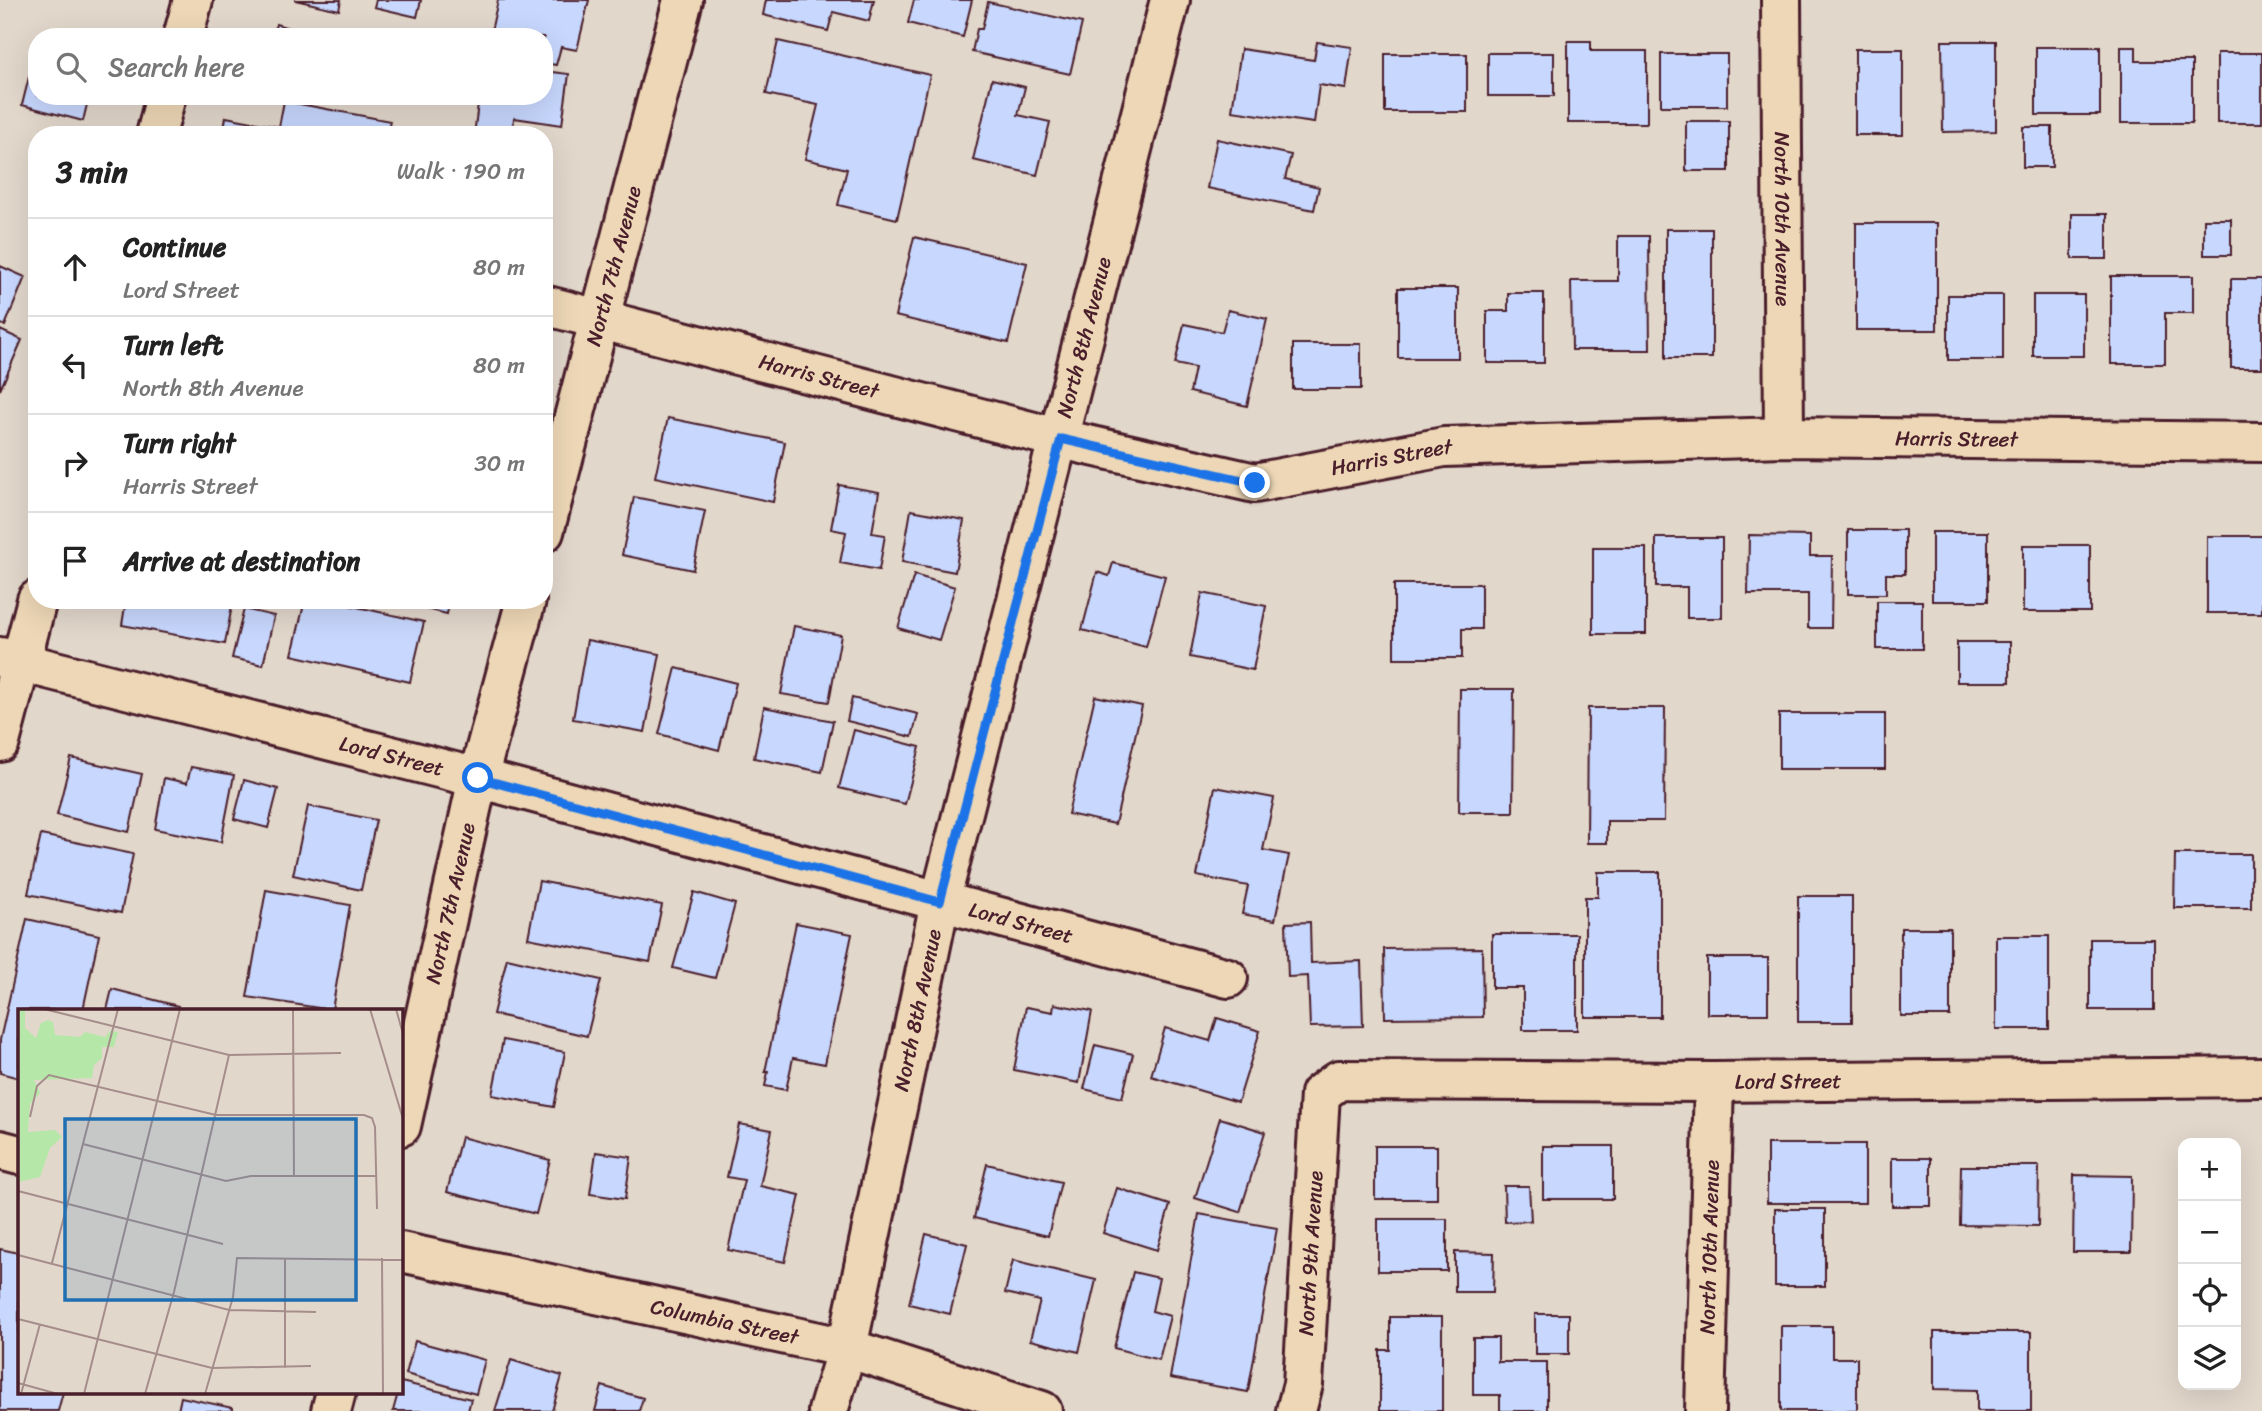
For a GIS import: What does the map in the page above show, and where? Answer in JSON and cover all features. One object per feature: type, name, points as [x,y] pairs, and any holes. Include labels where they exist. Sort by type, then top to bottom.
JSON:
[{"type":"street","points":[[185,28],[193,0]]},
{"type":"street","name":"North 7th Avenue","points":[[553,498],[682,0]]},
{"type":"street","name":"North 8th Avenue","points":[[828,1411],[846,1348],[940,902],[1061,439],[1170,0]]},
{"type":"street","name":"North 10th Avenue","points":[[1781,0],[1784,437]]},
{"type":"street","points":[[158,126],[164,105]]},
{"type":"street","name":"Harris Street","points":[[553,307],[1061,439],[1255,483],[1444,447],[1784,437],[2262,442]]},
{"type":"street","points":[[0,742],[10,660],[33,609]]},
{"type":"street","name":"North 7th Avenue","points":[[402,1121],[478,778],[524,609]]},
{"type":"street","name":"Lord Street","points":[[10,660],[478,778],[1228,978]]},
{"type":"street","name":"Lord Street","points":[[1320,1094],[1339,1080],[1714,1082],[2262,1077]]},
{"type":"street","name":"North 10th Avenue","points":[[1705,1411],[1714,1082]]},
{"type":"street","name":"North 9th Avenue","points":[[1296,1411],[1303,1384],[1320,1094]]},
{"type":"street","points":[[0,1150],[18,1155]]},
{"type":"street","name":"Columbia Street","points":[[402,1252],[846,1348],[1042,1411]]},
{"type":"street","points":[[331,1411],[336,1394]]},
{"type":"building","points":[[295,0],[341,0],[339,10]]},
{"type":"building","points":[[376,0],[421,0],[417,17],[374,7]]},
{"type":"building","points":[[498,0],[589,0],[577,50],[561,47],[556,65],[553,64],[553,28],[492,28]]},
{"type":"building","points":[[766,0],[874,0],[869,21],[833,12],[828,31],[763,15]]},
{"type":"building","points":[[914,0],[972,0],[963,37],[908,23]]},
{"type":"building","points":[[988,2],[1082,23],[1070,74],[972,52],[977,29],[982,29]]},
{"type":"building","points":[[778,41],[930,75],[897,219],[838,205],[847,169],[805,159],[818,105],[766,94]]},
{"type":"building","points":[[1568,41],[1591,41],[1591,51],[1647,51],[1647,123],[1568,123]]},
{"type":"building","points":[[1942,41],[1996,41],[1996,131],[1943,132]]},
{"type":"building","points":[[1317,42],[1352,47],[1346,89],[1319,85],[1314,123],[1232,111],[1241,49],[1314,60]]},
{"type":"building","points":[[2036,47],[2100,47],[2100,115],[2036,115]]},
{"type":"building","points":[[2121,47],[2136,47],[2136,61],[2192,61],[2192,123],[2121,123]]},
{"type":"building","points":[[1855,49],[1903,49],[1903,135],[1855,135]]},
{"type":"building","points":[[1488,53],[1554,53],[1554,96],[1488,96]]},
{"type":"building","points":[[2217,53],[2262,53],[2262,123],[2217,123]]},
{"type":"building","points":[[1385,54],[1467,54],[1467,112],[1385,112]]},
{"type":"building","points":[[1661,54],[1727,54],[1727,106],[1661,106]]},
{"type":"building","points":[[553,72],[569,74],[562,125],[514,118],[513,126],[475,126],[478,105],[553,105]]},
{"type":"building","points":[[992,79],[1025,87],[1018,115],[1050,122],[1037,175],[973,160]]},
{"type":"building","points":[[28,81],[28,105],[87,105],[83,121],[22,105]]},
{"type":"building","points":[[283,105],[305,105],[390,121],[389,126],[279,126]]},
{"type":"building","points":[[226,117],[274,126],[224,126]]},
{"type":"building","points":[[1686,121],[1729,121],[1729,171],[1686,171]]},
{"type":"building","points":[[2023,127],[2052,127],[2052,167],[2023,167]]},
{"type":"building","points":[[1217,139],[1291,155],[1285,179],[1319,187],[1314,210],[1207,188]]},
{"type":"building","points":[[2072,214],[2107,214],[2107,259],[2072,259]]},
{"type":"building","points":[[2204,219],[2231,219],[2231,255],[2204,255]]},
{"type":"building","points":[[1856,223],[1937,223],[1937,330],[1856,330]]},
{"type":"building","points":[[1666,229],[1712,229],[1712,358],[1666,358]]},
{"type":"building","points":[[1618,236],[1649,236],[1650,350],[1572,350],[1571,281],[1618,281]]},
{"type":"building","points":[[914,237],[1027,263],[1008,343],[895,316]]},
{"type":"building","points":[[0,266],[25,277],[5,326],[0,323]]},
{"type":"building","points":[[2111,276],[2193,276],[2193,313],[2165,313],[2165,364],[2111,364]]},
{"type":"building","points":[[2231,279],[2262,279],[2262,368],[2231,368]]},
{"type":"building","points":[[1398,288],[1458,288],[1458,358],[1398,358]]},
{"type":"building","points":[[1508,293],[1544,293],[1544,363],[1487,363],[1487,311],[1508,311]]},
{"type":"building","points":[[1948,295],[2003,295],[2003,360],[1948,360]]},
{"type":"building","points":[[2033,295],[2084,295],[2084,356],[2033,356]]},
{"type":"building","points":[[1228,310],[1267,319],[1247,406],[1190,392],[1195,368],[1175,364],[1184,324],[1222,332]]},
{"type":"building","points":[[0,330],[22,340],[0,390]]},
{"type":"building","points":[[1293,344],[1361,344],[1361,389],[1293,389]]},
{"type":"building","points":[[668,418],[785,442],[773,502],[655,477]]},
{"type":"building","points":[[839,485],[879,492],[872,533],[885,535],[879,570],[840,563],[846,532],[831,529]]},
{"type":"building","points":[[634,497],[705,511],[693,570],[622,555]]},
{"type":"building","points":[[911,510],[964,520],[955,572],[902,562]]},
{"type":"building","points":[[1848,530],[1905,530],[1905,574],[1886,574],[1886,594],[1848,594]]},
{"type":"building","points":[[1932,532],[1988,532],[1988,601],[1932,601]]},
{"type":"building","points":[[1749,535],[1810,536],[1810,556],[1832,556],[1831,628],[1808,628],[1808,594],[1748,594]]},
{"type":"building","points":[[2207,536],[2262,536],[2262,613],[2207,613]]},
{"type":"building","points":[[1656,538],[1722,538],[1722,618],[1687,618],[1687,587],[1656,587]]},
{"type":"building","points":[[2023,545],[2090,545],[2090,612],[2023,612]]},
{"type":"building","points":[[1593,548],[1646,548],[1646,634],[1593,634]]},
{"type":"building","points":[[1113,563],[1165,576],[1146,647],[1082,630],[1097,572],[1109,576]]},
{"type":"building","points":[[914,575],[955,587],[939,640],[898,628]]},
{"type":"building","points":[[1394,584],[1481,584],[1481,629],[1462,629],[1462,658],[1394,658]]},
{"type":"building","points":[[1202,593],[1266,606],[1253,670],[1190,657]]},
{"type":"building","points":[[1877,601],[1922,601],[1922,649],[1877,649]]},
{"type":"building","points":[[125,609],[231,609],[225,644],[122,625]]},
{"type":"building","points":[[244,609],[274,616],[263,665],[232,658]]},
{"type":"building","points":[[303,609],[366,609],[424,622],[410,682],[292,655]]},
{"type":"building","points":[[426,609],[448,609],[447,614]]},
{"type":"building","points":[[794,626],[841,635],[829,702],[781,694]]},
{"type":"building","points":[[587,640],[660,654],[645,732],[573,719]]},
{"type":"building","points":[[1957,642],[2010,642],[2010,682],[1957,682]]},
{"type":"building","points":[[676,668],[736,683],[719,750],[659,734]]},
{"type":"building","points":[[1460,689],[1514,689],[1513,812],[1459,812]]},
{"type":"building","points":[[1095,696],[1142,706],[1115,824],[1068,814]]},
{"type":"building","points":[[852,698],[918,714],[912,737],[847,721]]},
{"type":"building","points":[[764,707],[833,721],[822,772],[754,758]]},
{"type":"building","points":[[1588,708],[1665,708],[1664,821],[1607,821],[1607,843],[1587,843]]},
{"type":"building","points":[[1779,714],[1885,714],[1885,769],[1779,769]]},
{"type":"building","points":[[854,730],[920,747],[905,804],[839,788]]},
{"type":"building","points":[[71,758],[142,774],[129,832],[57,815]]},
{"type":"building","points":[[191,767],[234,775],[221,842],[155,829],[164,778],[187,783]]},
{"type":"building","points":[[244,780],[278,789],[268,828],[234,819]]},
{"type":"building","points":[[1215,787],[1274,798],[1263,850],[1289,855],[1275,920],[1242,914],[1248,886],[1197,876]]},
{"type":"building","points":[[308,806],[376,820],[361,890],[293,875]]},
{"type":"building","points":[[41,835],[133,854],[121,913],[28,894]]},
{"type":"building","points":[[2175,854],[2251,854],[2251,908],[2174,908]]},
{"type":"building","points":[[1598,872],[1660,872],[1660,1017],[1585,1017],[1585,897],[1598,897]]},
{"type":"building","points":[[539,881],[662,905],[650,962],[528,938]]},
{"type":"building","points":[[266,890],[350,905],[332,1009],[247,997]]},
{"type":"building","points":[[694,892],[735,904],[715,978],[673,968]]},
{"type":"building","points":[[1798,896],[1852,896],[1852,1022],[1798,1022]]},
{"type":"building","points":[[27,919],[99,935],[83,1009],[18,1009],[18,1078],[0,1073],[0,1040]]},
{"type":"building","points":[[1310,922],[1311,963],[1361,961],[1363,1026],[1310,1027],[1308,976],[1288,977],[1286,923]]},
{"type":"building","points":[[796,923],[852,934],[825,1064],[793,1058],[786,1090],[765,1086],[768,1072],[765,1072]]},
{"type":"building","points":[[1901,928],[1950,928],[1950,1016],[1901,1016]]},
{"type":"building","points":[[1492,934],[1577,934],[1577,1030],[1523,1030],[1523,988],[1492,988]]},
{"type":"building","points":[[1996,936],[2049,936],[2049,1029],[1996,1029]]},
{"type":"building","points":[[2090,939],[2154,939],[2154,1010],[2090,1010]]},
{"type":"building","points":[[1482,948],[1483,1017],[1385,1018],[1384,949]]},
{"type":"building","points":[[507,958],[601,980],[587,1036],[493,1014]]},
{"type":"building","points":[[1707,958],[1768,958],[1768,1014],[1707,1014]]},
{"type":"building","points":[[112,989],[178,1006],[177,1009],[107,1009]]},
{"type":"building","points":[[1054,1004],[1092,1011],[1079,1083],[1014,1070],[1026,1007],[1053,1012]]},
{"type":"building","points":[[1217,1018],[1260,1031],[1238,1102],[1151,1076],[1165,1028],[1210,1041]]},
{"type":"building","points":[[503,1040],[565,1052],[554,1107],[492,1095]]},
{"type":"building","points":[[1095,1045],[1133,1054],[1122,1098],[1084,1089]]},
{"type":"building","points":[[1220,1118],[1265,1132],[1240,1212],[1195,1198]]},
{"type":"building","points":[[739,1124],[772,1130],[760,1186],[800,1195],[785,1262],[728,1250],[744,1180],[727,1177]]},
{"type":"building","points":[[461,1137],[550,1160],[536,1214],[447,1192]]},
{"type":"building","points":[[1767,1144],[1865,1144],[1865,1203],[1767,1203]]},
{"type":"building","points":[[1375,1146],[1437,1146],[1437,1199],[1375,1199]]},
{"type":"building","points":[[1543,1146],[1613,1146],[1613,1199],[1543,1199]]},
{"type":"building","points":[[596,1152],[631,1157],[625,1199],[590,1194]]},
{"type":"building","points":[[1892,1158],[1931,1158],[1931,1206],[1892,1206]]},
{"type":"building","points":[[987,1164],[1061,1182],[1048,1236],[974,1218]]},
{"type":"building","points":[[1961,1166],[2039,1166],[2038,1226],[1960,1225]]},
{"type":"building","points":[[2074,1175],[2132,1176],[2131,1252],[2073,1252]]},
{"type":"building","points":[[1504,1186],[1529,1186],[1531,1221],[1505,1222]]},
{"type":"building","points":[[1117,1188],[1170,1205],[1157,1250],[1103,1233]]},
{"type":"building","points":[[1775,1209],[1825,1209],[1825,1286],[1775,1286]]},
{"type":"building","points":[[1199,1214],[1277,1228],[1248,1392],[1170,1378]]},
{"type":"building","points":[[1378,1219],[1447,1219],[1447,1271],[1378,1271]]},
{"type":"building","points":[[926,1234],[967,1244],[950,1314],[909,1304]]},
{"type":"building","points":[[0,1249],[18,1253],[18,1394],[62,1394],[58,1411],[0,1411]]},
{"type":"building","points":[[1455,1252],[1494,1253],[1493,1292],[1455,1292]]},
{"type":"building","points":[[1013,1260],[1096,1280],[1079,1352],[1030,1340],[1040,1301],[1005,1293]]},
{"type":"building","points":[[1133,1272],[1159,1278],[1152,1311],[1170,1316],[1159,1360],[1114,1348]]},
{"type":"building","points":[[1535,1314],[1569,1314],[1569,1354],[1535,1354]]},
{"type":"building","points":[[1390,1317],[1442,1317],[1442,1411],[1380,1411],[1380,1350],[1390,1350]]},
{"type":"building","points":[[1781,1326],[1832,1326],[1832,1358],[1857,1358],[1857,1411],[1781,1411]]},
{"type":"building","points":[[1934,1332],[2031,1332],[2031,1411],[1977,1411],[1977,1390],[1934,1389]]},
{"type":"building","points":[[1473,1338],[1498,1338],[1498,1362],[1547,1362],[1547,1411],[1500,1411],[1500,1395],[1473,1395]]},
{"type":"building","points":[[415,1341],[485,1360],[476,1394],[406,1374]]},
{"type":"building","points":[[511,1360],[562,1376],[552,1411],[495,1411]]},
{"type":"building","points":[[402,1382],[471,1399],[468,1411],[393,1411],[398,1394],[402,1394]]},
{"type":"building","points":[[602,1386],[643,1398],[639,1411],[595,1411]]},
{"type":"building","points":[[181,1397],[233,1408],[233,1411],[178,1411]]},
{"type":"route","points":[[478,778],[940,902],[1061,439],[1255,483]]}]
